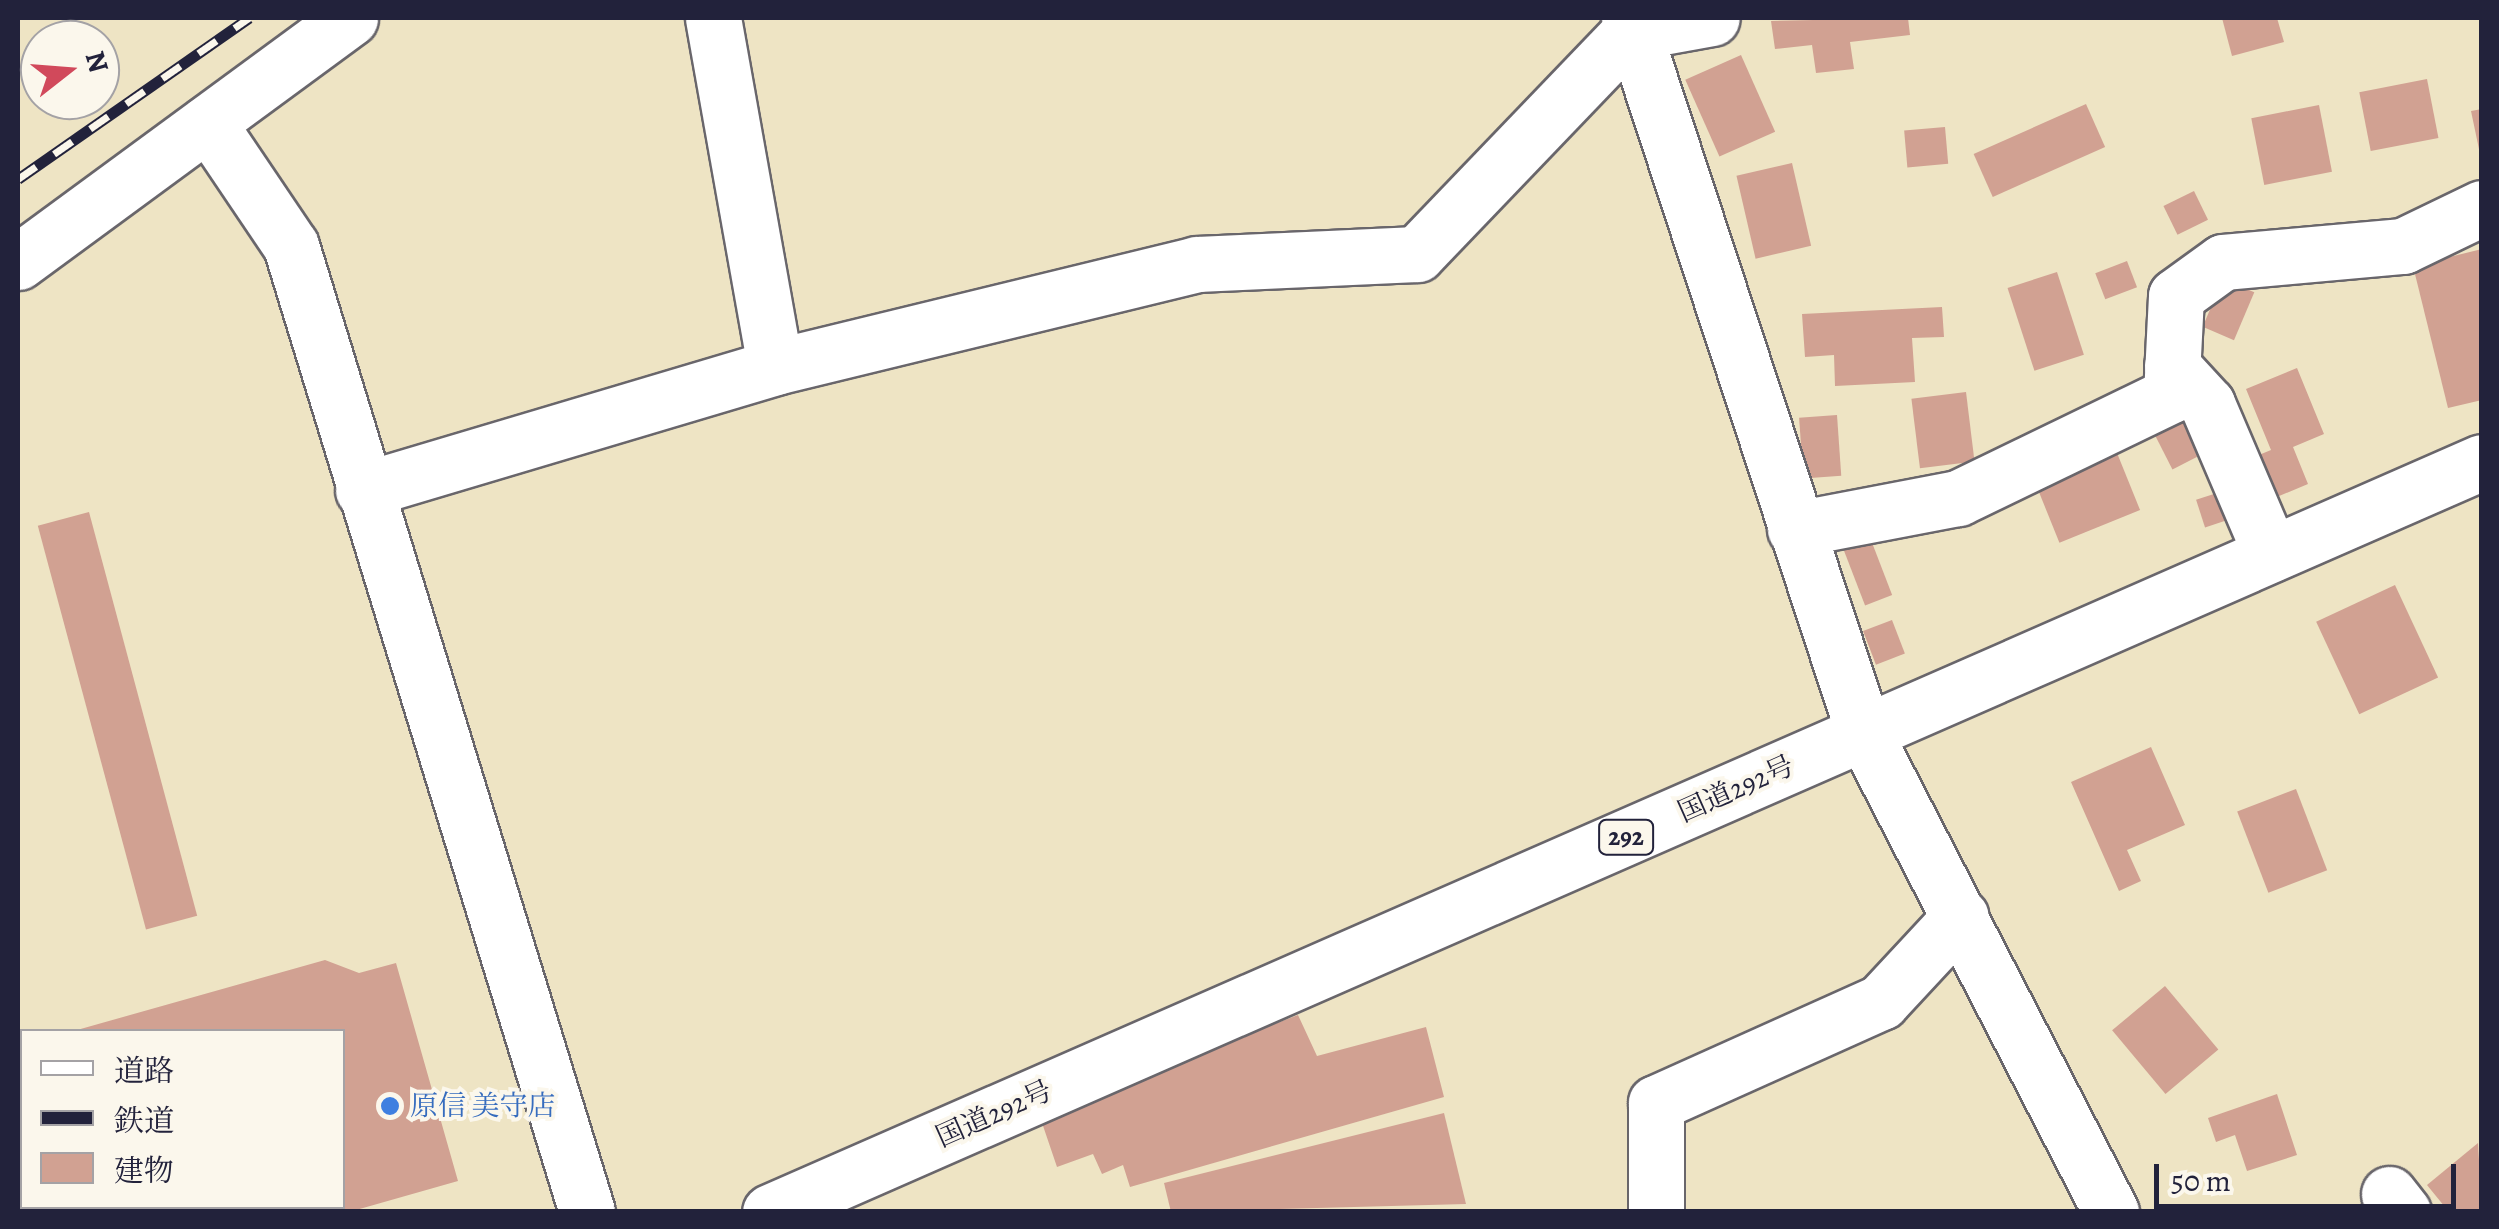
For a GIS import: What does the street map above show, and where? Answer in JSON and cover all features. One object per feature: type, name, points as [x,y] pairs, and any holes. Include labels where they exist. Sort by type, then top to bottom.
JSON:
[{"type":"main road","points":[[18,262],[350,18]]},
{"type":"main road","points":[[713,18],[775,368]]},
{"type":"main road","points":[[363,490],[775,368],[1197,264],[1417,254],[1629,25],[1712,18]]},
{"type":"main road","points":[[1629,25],[1864,733],[2111,1212]]},
{"type":"main road","points":[[208,123],[291,246],[587,1212]]},
{"type":"main road","points":[[1795,529],[1958,498],[2170,396],[2176,296],[2223,262],[2403,246],[2482,208]]},
{"type":"main road","points":[[2172,366],[2207,404],[2271,554]]},
{"type":"main road","name":"国道292号","points":[[770,1212],[2482,462]]},
{"type":"main road","points":[[1656,1212],[1656,1103],[1881,1002],[1961,916]]},
{"type":"building","points":[[1908,18],[1910,35],[1850,42],[1854,69],[1816,73],[1812,45],[1775,49],[1771,21]]},
{"type":"building","points":[[2222,18],[2277,18],[2284,42],[2232,56]]},
{"type":"building","points":[[1741,55],[1775,132],[1719,157],[1685,80]]},
{"type":"building","points":[[2427,79],[2438,138],[2371,151],[2359,92]]},
{"type":"building","points":[[2086,104],[2105,147],[1993,197],[1974,154]]},
{"type":"building","points":[[2319,105],[2332,172],[2264,185],[2251,118]]},
{"type":"building","points":[[2482,109],[2482,154],[2480,154],[2471,111]]},
{"type":"building","points":[[1945,127],[1948,164],[1907,167],[1904,131]]},
{"type":"building","points":[[1792,163],[1811,246],[1756,259],[1736,176]]},
{"type":"building","points":[[2194,191],[2208,220],[2177,235],[2163,206]]},
{"type":"building","points":[[2482,249],[2482,400],[2448,408],[2413,266]]},
{"type":"building","points":[[2127,261],[2137,287],[2105,299],[2095,273]]},
{"type":"building","points":[[2057,272],[2084,355],[2034,371],[2008,288]]},
{"type":"building","points":[[2223,279],[2254,292],[2234,340],[2203,327]]},
{"type":"building","points":[[1942,307],[1944,337],[1912,338],[1915,382],[1835,386],[1834,355],[1805,357],[1802,314]]},
{"type":"building","points":[[2297,368],[2324,434],[2293,447],[2308,484],[2272,499],[2254,457],[2271,450],[2246,389]]},
{"type":"building","points":[[1966,392],[1975,461],[1920,468],[1911,399]]},
{"type":"building","points":[[2180,405],[2205,453],[2172,469],[2148,421]]},
{"type":"building","points":[[1837,415],[1841,476],[1803,479],[1799,418]]},
{"type":"building","points":[[2115,448],[2140,510],[2059,543],[2034,481]]},
{"type":"building","points":[[2217,493],[2226,521],[2205,527],[2196,500]]},
{"type":"building","points":[[89,512],[197,916],[146,929],[38,526]]},
{"type":"building","points":[[1871,540],[1892,595],[1865,605],[1844,550]]},
{"type":"building","points":[[2395,585],[2438,677],[2359,714],[2316,622]]},
{"type":"building","points":[[1892,620],[1905,654],[1876,665],[1863,631]]},
{"type":"building","points":[[2151,747],[2185,825],[2127,850],[2141,881],[2119,891],[2071,782]]},
{"type":"building","points":[[2296,789],[2327,870],[2268,893],[2237,812]]},
{"type":"building","name":"原信 美守店","points":[[325,960],[359,973],[396,963],[458,1181],[349,1212],[111,1212],[345,1209],[345,1029],[81,1029]]},
{"type":"building","points":[[2165,986],[2218,1050],[2165,1094],[2112,1030]]},
{"type":"building","points":[[1298,1015],[1317,1056],[1426,1027],[1444,1097],[1130,1187],[1123,1165],[1102,1174],[1093,1154],[1057,1167],[1039,1114]]},
{"type":"building","points":[[2277,1094],[2297,1155],[2247,1171],[2235,1135],[2216,1142],[2208,1118]]},
{"type":"building","points":[[1444,1113],[1466,1204],[1171,1212],[1164,1183]]},
{"type":"building","points":[[2478,1143],[2482,1212],[2449,1212],[2427,1185]]},
{"type":"railway","points":[[18,179],[249,18]]},
{"type":"place","name":"原信 美守店","points":[[390,1106]]}]
